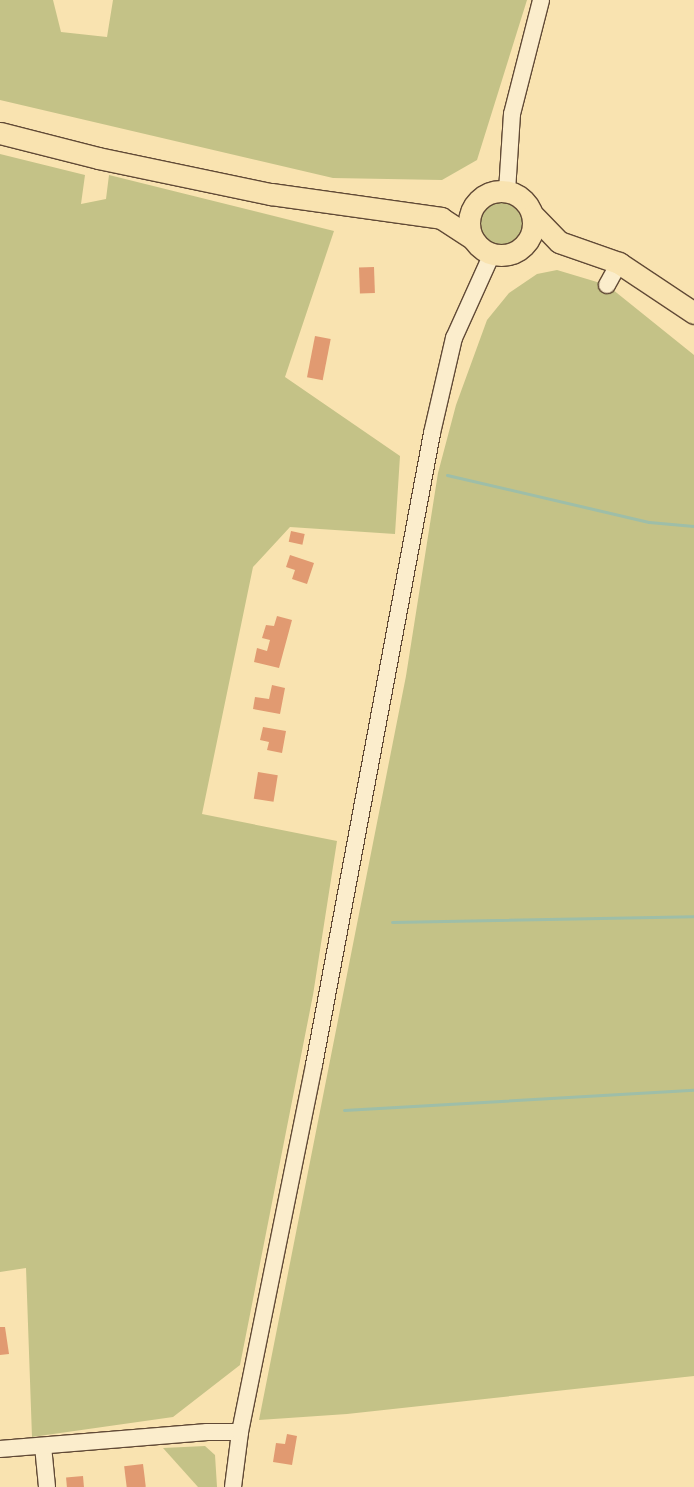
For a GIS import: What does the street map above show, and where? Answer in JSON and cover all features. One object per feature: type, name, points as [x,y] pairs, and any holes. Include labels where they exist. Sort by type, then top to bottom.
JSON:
[{"type":"main road","points":[[0,133],[98,158],[270,194],[441,218],[492,254],[502,255],[520,249],[559,242]]},
{"type":"main road","points":[[441,218],[474,206],[489,194],[507,192],[523,200],[533,215],[559,242],[619,263],[694,313]]},
{"type":"main road","points":[[473,239],[469,223],[474,206]]},
{"type":"main road","points":[[520,249],[532,234],[533,215]]},
{"type":"street","points":[[507,192],[512,114],[542,0]]},
{"type":"street","points":[[233,1487],[240,1432],[314,1065],[445,372],[454,338],[492,254]]},
{"type":"street","points":[[607,286],[619,263]]},
{"type":"street","points":[[0,1449],[206,1432],[240,1432]]},
{"type":"street","points":[[43,1446],[47,1487]]},
{"type":"shaded area","points":[[0,0],[53,0],[61,32],[107,37],[113,0],[527,0],[477,160],[442,180],[333,178],[0,100]]},
{"type":"shaded area","points":[[0,154],[85,175],[81,204],[106,199],[109,175],[334,231],[285,377],[400,456],[395,534],[290,527],[253,567],[202,814],[337,841],[313,995],[240,1365],[173,1417],[32,1437],[26,1268],[0,1272]]},
{"type":"shaded area","points":[[501,198],[511,200],[519,206],[525,214],[527,224],[525,234],[519,242],[511,248],[501,250],[491,248],[483,242],[477,234],[475,224],[477,214],[483,206],[491,200]]},
{"type":"shaded area","points":[[557,270],[607,285],[694,355],[694,1376],[347,1414],[259,1420],[406,676],[438,473],[456,405],[487,320],[509,293],[537,274]]},
{"type":"shaded area","points":[[205,1446],[215,1455],[217,1487],[198,1487],[163,1448]]},
{"type":"building","points":[[374,267],[375,293],[360,294],[359,268]]},
{"type":"building","points":[[315,336],[331,339],[323,380],[307,377]]},
{"type":"building","points":[[291,531],[305,534],[302,545],[289,542]]},
{"type":"building","points":[[290,555],[314,563],[307,584],[292,579],[295,570],[286,567]]},
{"type":"building","points":[[277,616],[292,620],[279,668],[254,662],[257,648],[267,651],[270,640],[262,638],[266,625],[274,626]]},
{"type":"building","points":[[272,685],[285,688],[280,714],[253,709],[255,697],[269,699]]},
{"type":"building","points":[[263,727],[286,731],[282,753],[267,750],[269,742],[260,740]]},
{"type":"building","points":[[258,772],[278,775],[274,802],[254,799]]},
{"type":"building","points":[[0,1327],[5,1327],[9,1354],[0,1355]]},
{"type":"building","points":[[287,1434],[297,1436],[292,1465],[273,1462],[276,1443],[285,1444]]},
{"type":"building","points":[[143,1464],[146,1487],[127,1487],[124,1466]]},
{"type":"building","points":[[83,1476],[84,1487],[67,1487],[66,1477]]},
{"type":"waterway","points":[[447,475],[649,522],[694,526]]},
{"type":"waterway","points":[[392,922],[694,916]]},
{"type":"waterway","points":[[344,1110],[694,1090]]}]
